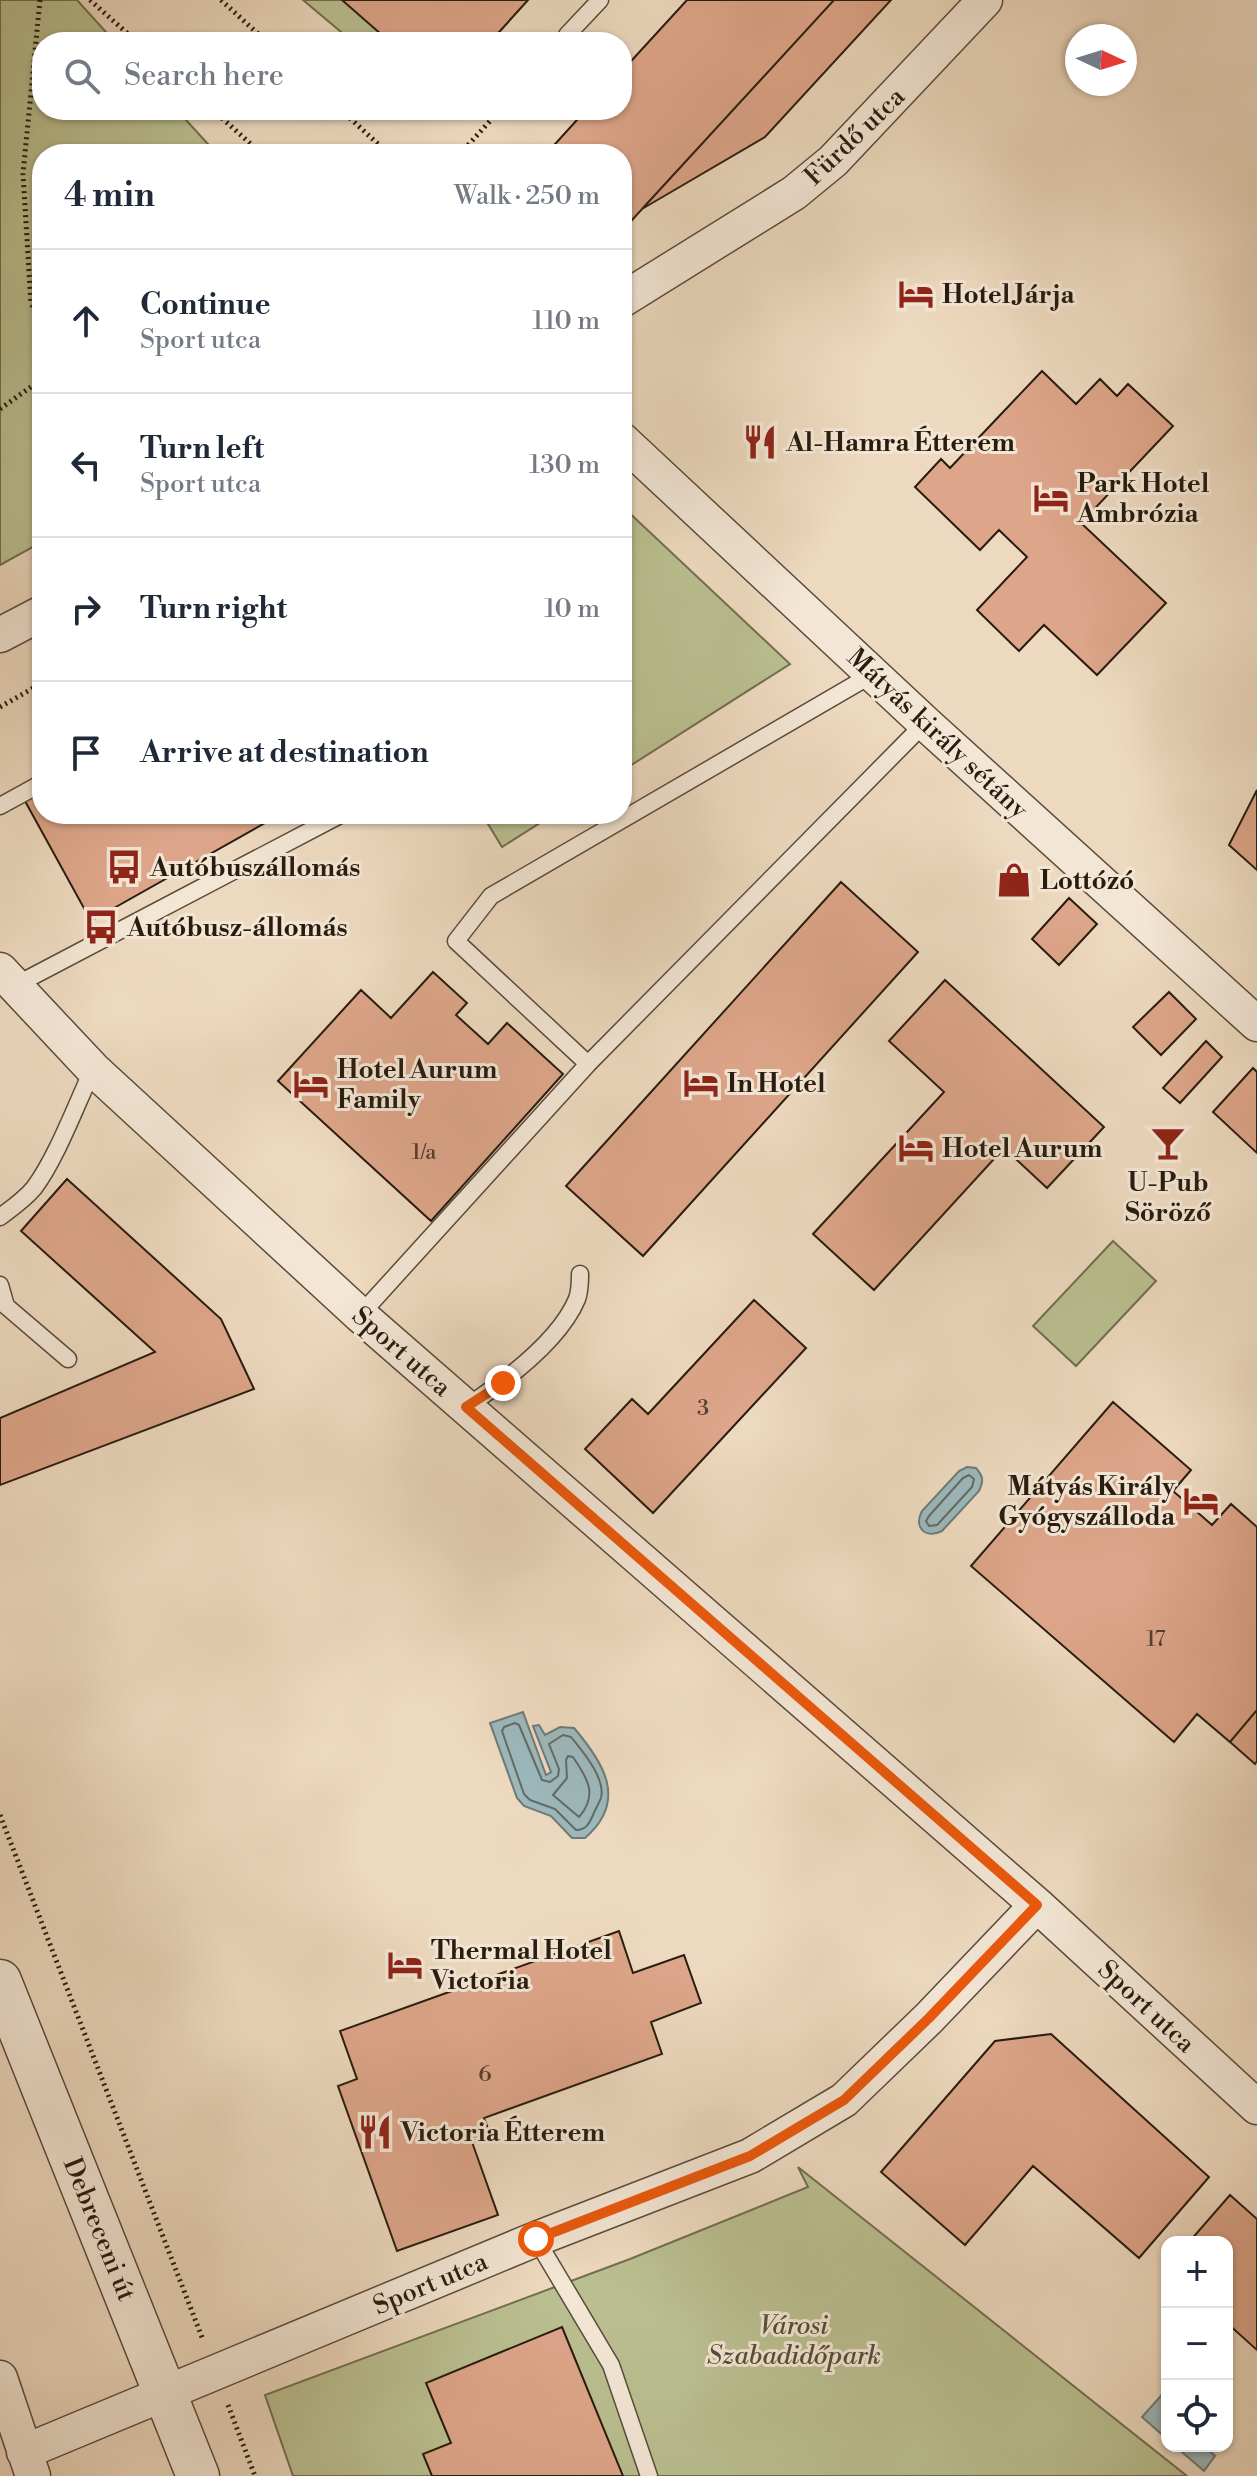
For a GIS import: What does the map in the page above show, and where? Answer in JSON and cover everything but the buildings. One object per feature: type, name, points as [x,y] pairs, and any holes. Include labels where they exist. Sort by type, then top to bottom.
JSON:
[{"type":"street","name":"Fürdő utca","points":[[632,294],[794,193],[833,161],[985,0]]},
{"type":"street","name":"Mátyás király sétány","points":[[632,449],[925,723],[1257,1024]]},
{"type":"street","points":[[0,635],[32,618]]},
{"type":"street","name":"Sport utca","points":[[7,978],[93,1069],[360,1315],[1037,1905],[1257,2107]]},
{"type":"street","name":"Sport utca","points":[[29,2464],[166,2393],[536,2239],[750,2156],[844,2100],[929,2018],[1037,1905]]},
{"type":"street","name":"Debreceni út","points":[[0,1981],[198,2476]]},
{"type":"street","points":[[0,2378],[29,2464]]},
{"type":"lane","points":[[570,32],[600,0]]},
{"type":"lane","points":[[632,814],[874,673]]},
{"type":"lane","points":[[360,1315],[588,1064],[925,723]]},
{"type":"lane","points":[[0,806],[32,788]]},
{"type":"lane","points":[[7,978],[322,824]]},
{"type":"lane","points":[[588,1064],[456,941],[491,896],[615,824]]},
{"type":"lane","points":[[0,1217],[19,1204],[45,1171],[93,1069]]},
{"type":"lane","points":[[466,1407],[503,1383],[567,1319],[578,1296],[580,1274]]},
{"type":"lane","points":[[0,1285],[6,1306],[68,1359]]},
{"type":"lane","points":[[536,2239],[611,2365],[649,2476]]},
{"type":"path","points":[[37,32],[40,0]]},
{"type":"path","points":[[90,0],[126,32]]},
{"type":"path","points":[[221,0],[256,32]]},
{"type":"path","points":[[32,82],[23,174],[32,306]]},
{"type":"path","points":[[224,120],[251,144]]},
{"type":"path","points":[[352,120],[378,144]]},
{"type":"path","points":[[469,144],[491,120]]},
{"type":"path","points":[[0,409],[32,386]]},
{"type":"path","points":[[0,707],[32,689]]},
{"type":"path","points":[[0,1815],[255,2476]]},
{"type":"green space","points":[[0,0],[77,0],[106,32],[32,32],[32,120],[186,120],[208,144],[32,144],[32,547],[0,565]]},
{"type":"green space","points":[[303,0],[528,0],[499,32],[341,32]]},
{"type":"green space","points":[[632,515],[790,664],[632,765]]},
{"type":"green space","points":[[488,824],[538,824],[502,847]]},
{"type":"green space","points":[[1113,1241],[1156,1281],[1076,1366],[1033,1326]]},
{"type":"green space","name":"Városi Szabadidőpark","points":[[798,2167],[1187,2476],[293,2476],[265,2395],[630,2259],[808,2187]]},
{"type":"water","points":[[967,1467],[976,1468],[980,1474],[982,1481],[979,1491],[942,1531],[926,1533],[919,1522],[922,1511],[959,1471]]},
{"type":"water","points":[[523,1712],[546,1775],[551,1772],[533,1726],[539,1725],[545,1735],[560,1727],[574,1728],[602,1768],[607,1782],[606,1810],[585,1838],[572,1838],[551,1816],[524,1806],[517,1798],[490,1723]]},
{"type":"water","points":[[1161,2396],[1161,2434],[1142,2417]]},
{"type":"water","points":[[1182,2452],[1211,2452],[1215,2456],[1204,2471]]},
{"type":"place","name":"Hotel Járja","points":[[916,294]]},
{"type":"place","name":"Al-Hamra Étterem","points":[[760,442]]},
{"type":"place","name":"Park Hotel Ambrózia","points":[[1051,498]]},
{"type":"place","name":"Autóbuszállomás","points":[[124,867]]},
{"type":"place","name":"Lottózó","points":[[1014,880]]},
{"type":"place","name":"Autóbusz-állomás","points":[[101,927]]},
{"type":"place","name":"In Hotel","points":[[701,1083]]},
{"type":"place","name":"Hotel Aurum Family","points":[[311,1084]]},
{"type":"place","name":"U-Pub Söröző","points":[[1168,1143]]},
{"type":"place","name":"Hotel Aurum","points":[[916,1148]]},
{"type":"place","name":"Mátyás Király Gyógyszálloda","points":[[1201,1501]]},
{"type":"place","name":"Thermal Hotel Victoria","points":[[405,1965]]},
{"type":"place","name":"Victoria Étterem","points":[[375,2132]]},
{"type":"route","points":[[503,1383],[466,1407],[1037,1905],[929,2018],[844,2100],[750,2156],[536,2239]]}]
